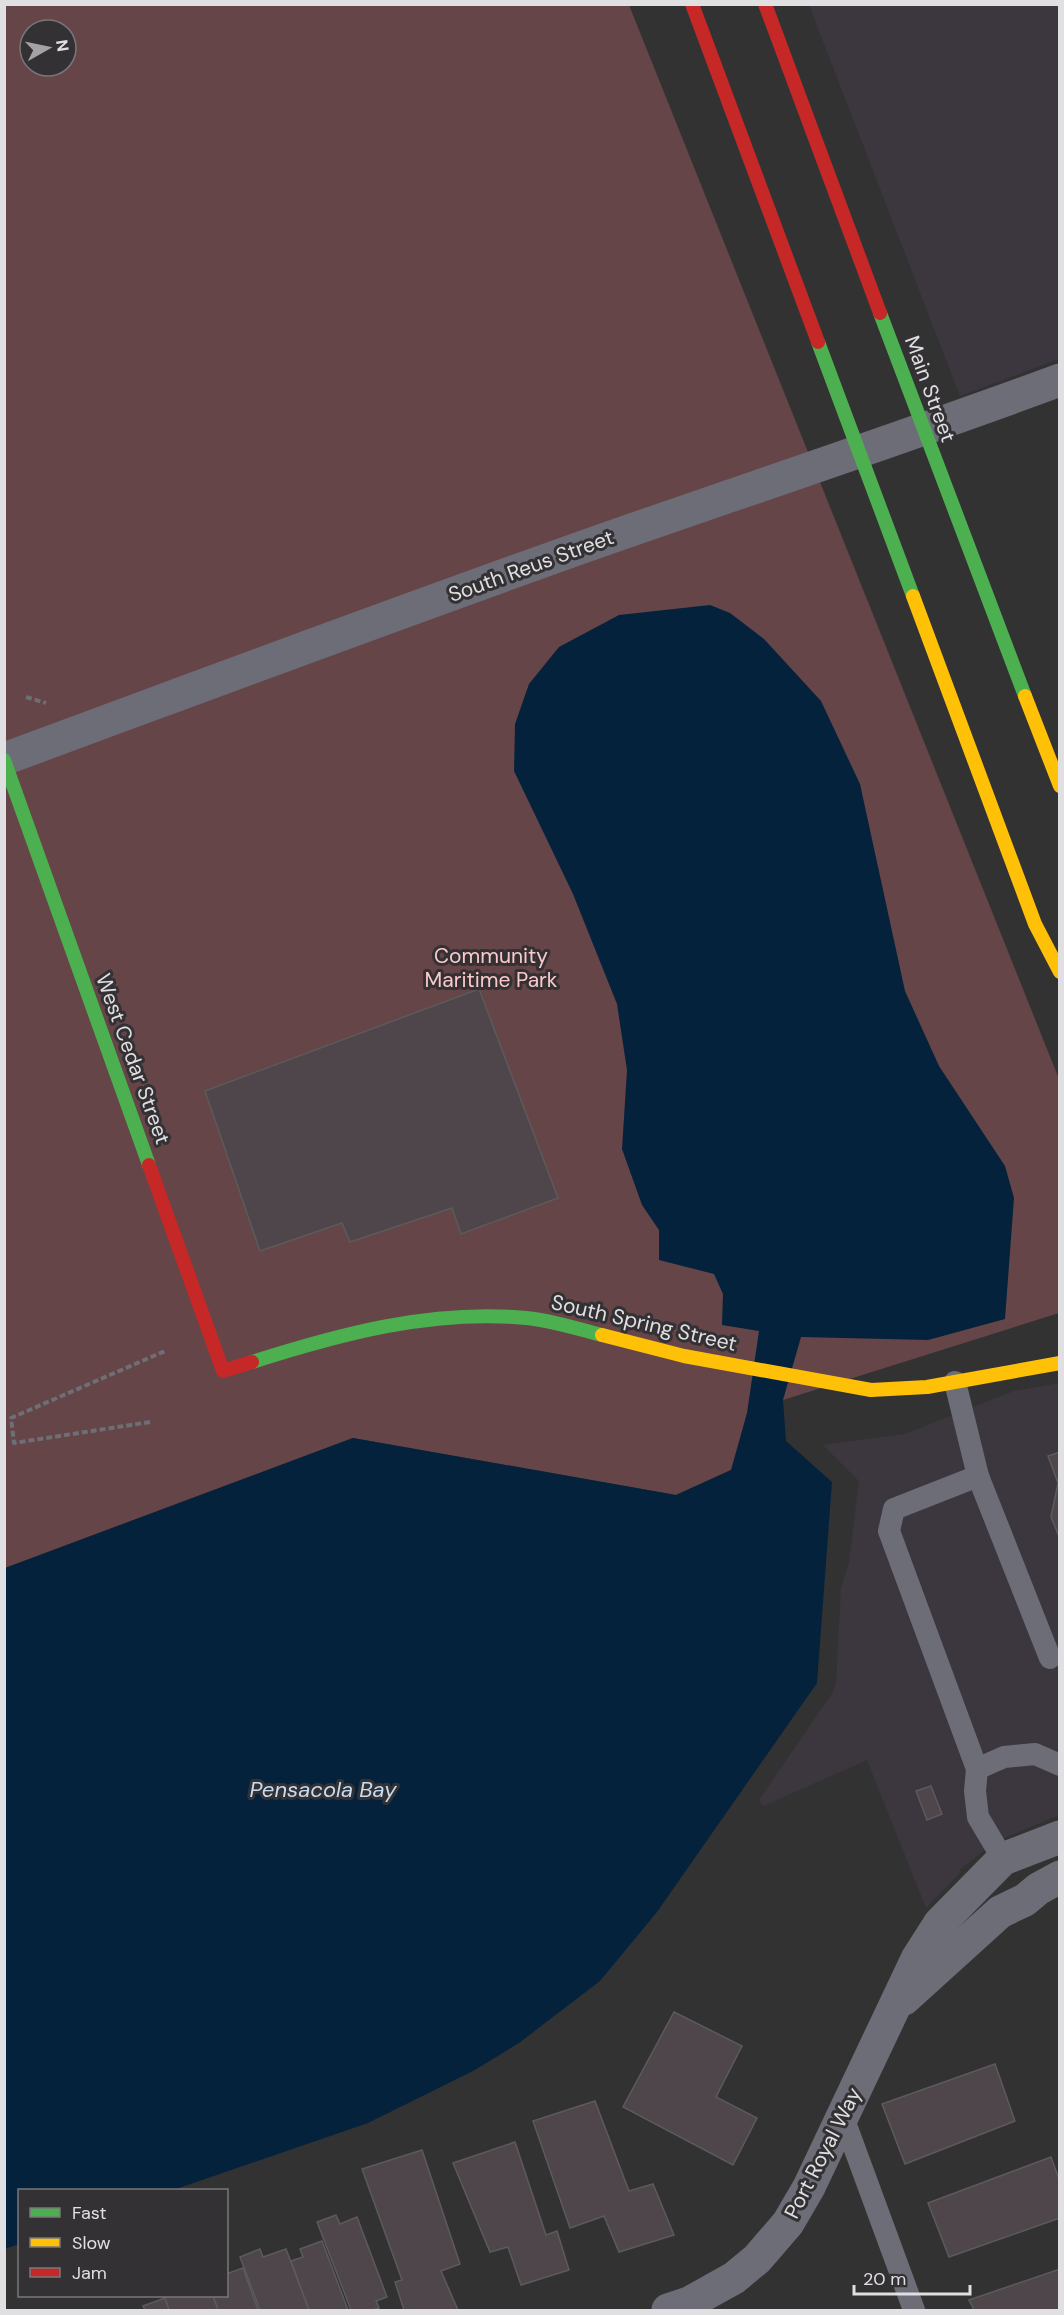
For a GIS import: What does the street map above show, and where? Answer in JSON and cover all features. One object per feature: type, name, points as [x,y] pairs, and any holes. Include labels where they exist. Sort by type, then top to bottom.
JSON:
[{"type":"main road","points":[[692,4],[1035,924],[1059,972]]},
{"type":"main road","name":"Main Street","points":[[765,4],[1059,786]]},
{"type":"main road","name":"West Cedar Street","points":[[4,760],[223,1371]]},
{"type":"main road","name":"South Spring Street","points":[[223,1371],[328,1338],[451,1316],[527,1318],[684,1356],[871,1390],[927,1387],[1059,1363]]},
{"type":"street","name":"South Reus Street","points":[[4,760],[503,576],[924,431],[1059,380]]},
{"type":"street","name":"Port Royal Way","points":[[668,2310],[689,2303],[734,2278],[772,2243],[800,2206],[905,1994],[922,1949],[940,1923],[1003,1859],[1059,1837]]},
{"type":"street","points":[[1003,1859],[1025,1900]]},
{"type":"street","name":"Port Royal Way","points":[[905,1994],[936,1972],[1000,1912],[1025,1900],[1038,1889],[1059,1877]]},
{"type":"lane","points":[[955,1382],[978,1476],[1050,1658]]},
{"type":"lane","points":[[978,1476],[894,1509],[889,1531],[977,1769],[975,1791],[978,1817],[1003,1859]]},
{"type":"lane","points":[[977,1769],[1004,1756],[1035,1754],[1059,1766]]},
{"type":"lane","points":[[843,2117],[914,2310]]},
{"type":"path","points":[[150,1422],[14,1443],[11,1418],[165,1351]]},
{"type":"shaded area","points":[[809,5],[1059,5],[1059,359],[960,396]]},
{"type":"shaded area","points":[[1059,1383],[1059,1815],[995,1842],[959,1870],[961,1872],[926,1908],[867,1760],[763,1806],[759,1800],[833,1692],[836,1683],[841,1588],[849,1563],[859,1481],[823,1445],[905,1434],[1014,1391]]},
{"type":"green space","name":"Community Maritime Park","points":[[5,5],[629,5],[1059,1079],[1059,1313],[783,1400],[731,1470],[676,1495],[353,1438],[5,1568]]},
{"type":"water","name":"Pensacola Bay","points":[[710,605],[730,613],[764,639],[821,701],[860,784],[905,991],[939,1066],[1005,1166],[1014,1198],[1005,1319],[928,1340],[801,1337],[783,1400],[786,1441],[832,1482],[817,1683],[657,1912],[600,1981],[519,2043],[475,2070],[368,2123],[176,2189],[18,2189],[18,2244],[5,2249],[5,1568],[353,1438],[676,1495],[731,1470],[747,1413],[759,1331],[722,1325],[723,1294],[714,1274],[659,1260],[659,1230],[642,1205],[622,1149],[627,1070],[617,1004],[573,894],[514,771],[515,724],[529,684],[559,647],[619,615]]},
{"type":"building","points":[[479,989],[558,1198],[461,1234],[452,1208],[350,1242],[342,1223],[260,1251],[205,1091]]},
{"type":"building","points":[[1060,1452],[1060,1539],[1051,1517],[1058,1483],[1048,1456]]},
{"type":"building","points":[[931,1786],[942,1814],[927,1820],[916,1791]]},
{"type":"building","points":[[674,2012],[742,2046],[716,2097],[757,2118],[733,2165],[623,2107]]},
{"type":"building","points":[[995,2064],[1015,2121],[905,2164],[882,2104]]},
{"type":"building","points":[[595,2101],[629,2191],[653,2184],[674,2235],[619,2252],[604,2216],[570,2228],[533,2121]]},
{"type":"building","points":[[515,2142],[546,2235],[557,2231],[569,2270],[521,2285],[508,2247],[490,2252],[453,2163]]},
{"type":"building","points":[[422,2150],[460,2264],[441,2271],[458,2310],[404,2310],[395,2282],[402,2280],[362,2169]]},
{"type":"building","points":[[1051,2157],[1060,2182],[1060,2218],[949,2257],[928,2203]]},
{"type":"building","points":[[336,2215],[340,2224],[357,2217],[387,2297],[376,2301],[379,2308],[351,2310],[317,2222]]},
{"type":"building","points":[[322,2241],[348,2310],[309,2310],[291,2261],[303,2257],[300,2249]]},
{"type":"building","points":[[260,2249],[263,2257],[286,2249],[309,2310],[260,2310],[240,2257]]},
{"type":"building","points":[[243,2268],[258,2310],[218,2310],[213,2297],[228,2297],[228,2273]]},
{"type":"building","points":[[1060,2269],[1060,2310],[974,2310],[969,2300]]},
{"type":"building","points":[[164,2297],[213,2297],[218,2310],[169,2310]]},
{"type":"building","points":[[165,2298],[169,2310],[145,2310],[143,2306]]},
{"type":"traffic: fast","points":[[880,313],[1025,696]]},
{"type":"traffic: fast","points":[[818,342],[913,596]]},
{"type":"traffic: fast","points":[[4,760],[149,1165]]},
{"type":"traffic: fast","points":[[252,1362],[353,1333],[456,1317],[491,1316],[535,1319],[602,1335]]},
{"type":"traffic: slow","points":[[913,596],[1035,924],[1060,972]]},
{"type":"traffic: slow","points":[[1025,696],[1060,786]]},
{"type":"traffic: slow","points":[[602,1335],[684,1356],[871,1390],[927,1387],[1060,1363]]},
{"type":"traffic: jam","points":[[692,4],[818,342]]},
{"type":"traffic: jam","points":[[765,4],[880,313]]},
{"type":"traffic: jam","points":[[149,1165],[223,1371],[252,1362]]}]
